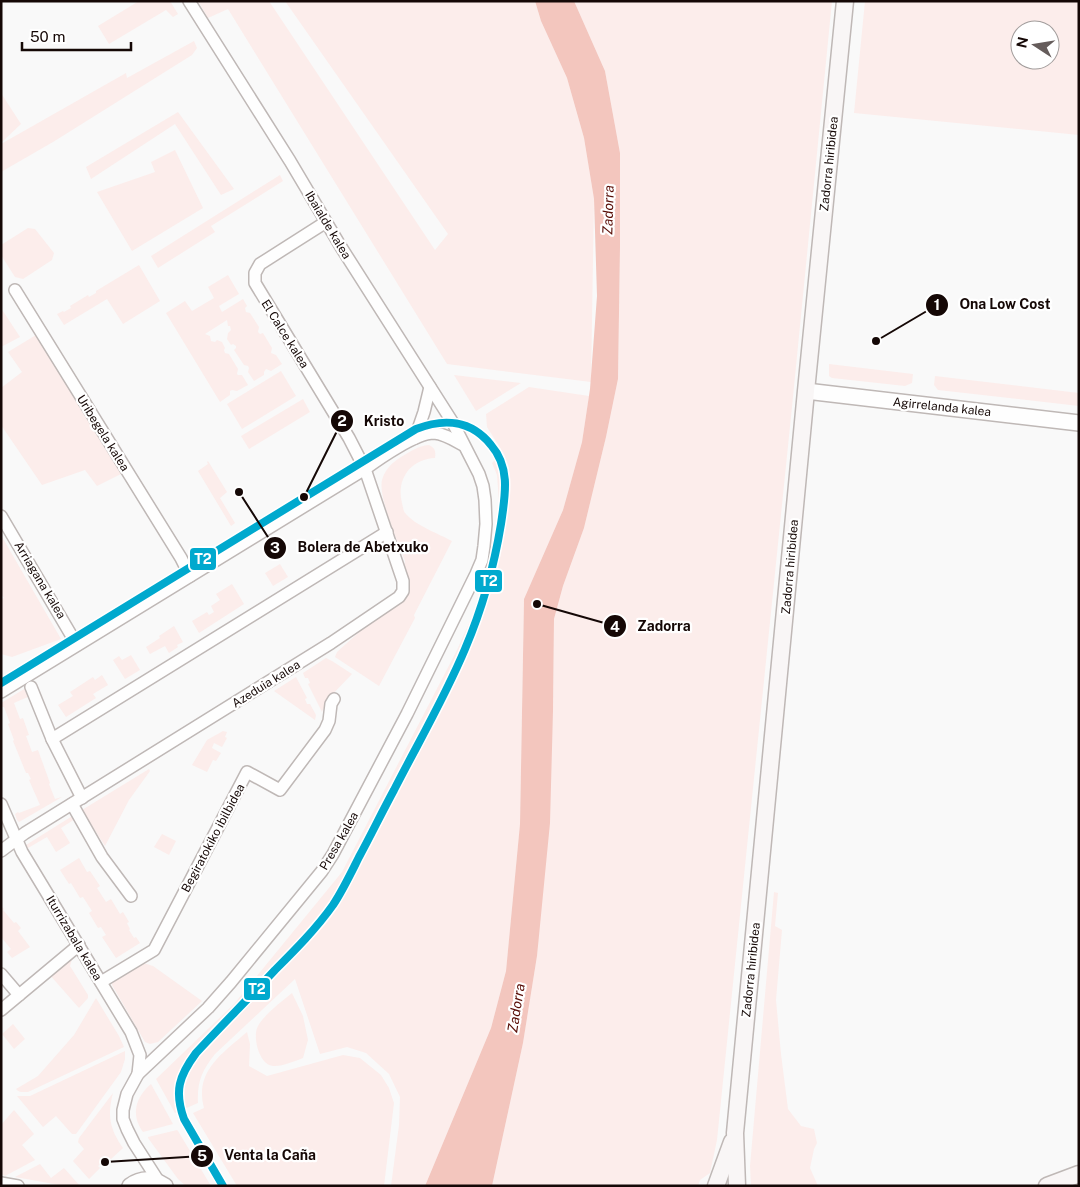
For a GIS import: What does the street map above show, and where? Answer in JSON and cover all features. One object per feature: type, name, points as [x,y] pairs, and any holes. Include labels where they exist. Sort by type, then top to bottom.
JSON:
[{"type":"main road","name":"Zadorra hiribidea","points":[[737,1186],[735,1133],[845,1]]},
{"type":"main road","name":"Zadorra hiribidea","points":[[716,1186],[735,1133]]},
{"type":"main road","points":[[1047,1186],[1079,1174]]},
{"type":"street","name":"Ibaialde kalea","points":[[189,1],[326,222],[440,400],[465,447]]},
{"type":"street","name":"El Calce kalea","points":[[326,222],[260,264],[255,273],[255,283],[349,438],[365,469]]},
{"type":"street","name":"Uribegela kalea","points":[[15,290],[181,558],[190,576]]},
{"type":"street","points":[[415,438],[430,387]]},
{"type":"street","name":"Agirrelanda kalea","points":[[806,391],[1079,423]]},
{"type":"street","points":[[1,692],[415,438],[432,433],[441,434],[450,437],[465,447]]},
{"type":"street","name":"Presa kalea","points":[[162,1184],[134,1143],[123,1119],[127,1094],[138,1074],[208,1008],[322,872],[407,714],[456,617],[482,560],[486,524],[486,500],[483,486],[465,447]]},
{"type":"street","name":"Azeduia kalea","points":[[1,851],[16,839],[332,643],[399,597],[403,591],[403,581],[365,469]]},
{"type":"street","name":"Arriagana kalea","points":[[1,516],[78,645]]},
{"type":"street","points":[[52,739],[387,532]]},
{"type":"street","points":[[30,687],[102,857],[131,896]]},
{"type":"street","name":"Begiratokiko ibilbidea","points":[[101,982],[154,950],[248,772],[280,790],[325,730],[334,699]]},
{"type":"street","name":"Iturrizabala kalea","points":[[1,804],[22,852],[131,1032],[140,1055],[138,1074]]},
{"type":"street","points":[[1,1010],[79,945]]},
{"type":"street","points":[[1,974],[19,995]]},
{"type":"street","points":[[130,1186],[141,1180],[162,1184]]},
{"type":"street","points":[[1,1182],[18,1186]]},
{"type":"shaded area","points":[[139,1],[170,1],[178,14],[173,17],[166,10],[109,44],[98,26]]},
{"type":"shaded area","points":[[198,1],[269,1],[435,250],[448,234],[285,1],[535,1],[541,21],[567,78],[584,138],[594,199],[591,382],[447,364],[228,9],[208,18]]},
{"type":"shaded area","points":[[574,1],[832,1],[717,1140],[710,1173],[700,1180],[698,1186],[492,1186],[523,1043],[537,956],[553,711],[554,619],[563,586],[584,528],[618,379],[620,153],[605,71]]},
{"type":"shaded area","points":[[865,1],[1079,1],[1079,135],[854,113]]},
{"type":"shaded area","points":[[194,41],[197,48],[192,55],[53,142],[1,172],[1,144],[126,73],[127,78]]},
{"type":"shaded area","points":[[1,93],[21,124],[1,143]]},
{"type":"shaded area","points":[[178,112],[234,189],[221,195],[175,124],[91,179],[86,167]]},
{"type":"shaded area","points":[[175,150],[203,208],[132,251],[97,192],[155,172],[151,162]]},
{"type":"shaded area","points":[[280,175],[283,181],[211,226],[215,232],[158,268],[151,256]]},
{"type":"shaded area","points":[[28,228],[35,229],[54,253],[52,260],[23,279],[15,277],[1,255],[1,245]]},
{"type":"shaded area","points":[[139,265],[160,301],[123,324],[107,299],[64,325],[57,314],[71,308],[70,306],[88,295],[89,297],[96,293],[96,291]]},
{"type":"shaded area","points":[[228,275],[239,294],[219,306],[222,312],[243,299],[247,306],[245,308],[246,312],[250,313],[259,327],[258,332],[260,334],[263,333],[272,348],[271,353],[276,355],[282,364],[271,371],[266,369],[264,375],[254,381],[248,372],[248,366],[244,365],[234,350],[236,346],[231,345],[227,339],[228,333],[231,330],[227,320],[205,334],[210,336],[211,341],[215,342],[217,340],[222,342],[225,353],[229,354],[238,369],[237,374],[242,375],[248,385],[237,391],[230,391],[230,395],[220,402],[166,313],[185,301],[192,311],[214,298],[208,287]]},
{"type":"shaded area","points":[[1,308],[20,337],[1,347]]},
{"type":"shaded area","points":[[36,335],[127,471],[97,486],[85,470],[42,485],[1,425],[1,388],[22,372],[8,352]]},
{"type":"shaded area","points":[[829,364],[913,374],[912,383],[905,386],[832,378],[829,376]]},
{"type":"shaded area","points":[[281,371],[296,396],[242,429],[227,404]]},
{"type":"shaded area","points":[[454,375],[521,383],[476,411]]},
{"type":"shaded area","points":[[935,376],[1079,393],[1079,406],[938,390],[934,385]]},
{"type":"shaded area","points":[[529,387],[589,396],[582,442],[563,510],[524,599],[520,824],[506,971],[491,1028],[425,1186],[391,1186],[399,1125],[400,1097],[389,1074],[366,1053],[347,1047],[320,1054],[295,979],[215,1054],[201,1077],[198,1088],[198,1103],[175,1113],[156,1079],[234,1004],[342,872],[457,650],[475,610],[486,577],[499,503],[497,475],[492,463],[496,459],[500,469],[502,487],[510,486],[509,468],[504,454],[487,427],[486,414]]},
{"type":"shaded area","points":[[303,399],[310,412],[249,449],[241,436]]},
{"type":"shaded area","points":[[429,445],[435,450],[435,458],[418,462],[407,472],[403,479],[401,495],[403,509],[415,522],[452,541],[414,615],[415,618],[379,686],[335,657],[337,652],[408,591],[408,582],[404,568],[405,561],[386,508],[382,480],[387,469],[398,459],[418,448]]},
{"type":"shaded area","points":[[208,461],[227,492],[220,498],[235,523],[231,526],[198,471],[208,464]]},
{"type":"shaded area","points":[[1,535],[61,639],[12,657],[1,654],[1,599],[4,598],[1,594]]},
{"type":"shaded area","points":[[280,564],[288,577],[273,586],[265,573]]},
{"type":"shaded area","points":[[232,584],[244,604],[199,633],[192,621],[207,612],[209,615],[214,612],[211,606],[220,600],[216,594]]},
{"type":"shaded area","points":[[174,626],[183,642],[169,653],[165,646],[150,654],[146,647]]},
{"type":"shaded area","points":[[131,655],[140,670],[125,679],[113,660],[119,656],[122,660]]},
{"type":"shaded area","points":[[326,658],[352,674],[327,700],[322,712],[308,684],[310,683],[308,678],[305,678],[303,673]]},
{"type":"shaded area","points":[[102,675],[108,685],[93,694],[96,698],[66,717],[58,705],[73,696],[70,692],[93,677],[95,680]]},
{"type":"shaded area","points":[[296,677],[307,698],[305,699],[307,704],[310,704],[316,715],[315,720],[274,691]]},
{"type":"shaded area","points":[[26,688],[30,696],[14,703],[20,719],[23,718],[29,735],[26,736],[32,752],[38,750],[55,799],[62,797],[19,822],[15,814],[40,805],[29,780],[31,779],[28,773],[26,773],[13,741],[8,724],[10,723],[4,707],[1,707],[1,703]]},
{"type":"shaded area","points":[[223,731],[227,732],[225,737],[227,738],[222,747],[214,743],[212,748],[221,753],[216,761],[213,760],[207,772],[192,765],[207,740]]},
{"type":"shaded area","points":[[149,769],[150,771],[129,800],[105,846],[82,810]]},
{"type":"shaded area","points":[[74,815],[75,819],[61,828],[70,843],[56,852],[47,837],[28,848],[26,845]]},
{"type":"shaded area","points":[[162,834],[176,841],[169,855],[154,847]]},
{"type":"shaded area","points":[[79,858],[87,872],[90,871],[100,886],[97,888],[106,902],[111,899],[120,914],[123,912],[129,922],[127,923],[129,930],[140,943],[116,958],[102,937],[106,935],[101,927],[98,928],[89,913],[92,911],[83,897],[80,898],[71,883],[69,884],[60,870]]},
{"type":"shaded area","points":[[774,892],[778,893],[775,926],[782,930],[776,1000],[788,1109],[801,1126],[814,1129],[817,1143],[810,1168],[818,1186],[751,1186],[750,1166]]},
{"type":"shaded area","points":[[1,906],[14,923],[16,922],[21,928],[18,931],[30,947],[12,958],[7,952],[11,949],[1,937]]},
{"type":"shaded area","points":[[70,958],[72,959],[70,966],[88,995],[88,998],[79,1008],[49,974]]},
{"type":"shaded area","points":[[140,962],[153,966],[202,1001],[158,1042],[150,1044],[145,1042],[112,985],[112,982]]},
{"type":"shaded area","points":[[292,993],[303,1016],[308,1040],[303,1058],[284,1065],[273,1066],[264,1061],[261,1056],[256,1043],[256,1031],[264,1017]]},
{"type":"shaded area","points":[[96,998],[124,1047],[28,1092],[17,1090],[38,1076],[74,1035]]},
{"type":"shaded area","points":[[13,1024],[25,1039],[14,1049],[2,1034]]},
{"type":"shaded area","points":[[247,1032],[250,1044],[249,1066],[267,1076],[343,1055],[360,1058],[381,1075],[389,1088],[394,1103],[384,1186],[237,1186],[193,1113],[204,1108],[203,1083],[213,1064]]},
{"type":"shaded area","points":[[125,1051],[121,1072],[76,1134],[72,1134],[56,1116],[43,1127],[17,1096],[30,1096]]},
{"type":"shaded area","points":[[151,1084],[173,1124],[143,1132],[137,1119],[136,1106],[142,1094]]},
{"type":"shaded area","points":[[113,1093],[110,1109],[111,1122],[115,1135],[123,1148],[111,1159],[108,1157],[98,1166],[100,1168],[89,1179],[73,1161],[84,1149],[78,1142],[79,1138]]},
{"type":"shaded area","points":[[14,1110],[34,1134],[22,1145],[35,1160],[5,1176],[1,1174],[1,1125]]},
{"type":"shaded area","points":[[190,1124],[227,1186],[219,1186],[185,1129]]},
{"type":"shaded area","points":[[177,1130],[211,1186],[186,1186],[178,1179],[148,1138]]},
{"type":"shaded area","points":[[40,1164],[51,1178],[64,1168],[80,1186],[65,1186],[15,1177]]},
{"type":"water","points":[[535,1],[574,1],[605,71],[620,153],[618,379],[584,528],[563,586],[554,619],[550,823],[537,956],[523,1043],[492,1186],[425,1186],[491,1028],[506,971],[520,824],[524,599],[563,510],[582,442],[590,389],[597,296],[594,199],[584,138],[567,78],[541,21]]},
{"type":"transit line","name":"T2","points":[[1,683],[416,429],[437,423],[457,423],[466,426],[475,430],[491,445],[502,463],[505,483],[504,503],[487,588],[465,649],[431,720],[333,905],[305,939],[196,1053],[182,1077],[179,1100],[184,1119],[223,1186]]},
{"type":"place","name":"Ona Low Cost","points":[[876,341]]},
{"type":"place","name":"Bolera de Abetxuko","points":[[239,492]]},
{"type":"place","name":"Kristo","points":[[304,497]]},
{"type":"place","name":"Zadorra","points":[[537,604]]},
{"type":"place","name":"Venta la Caña","points":[[105,1162]]}]
